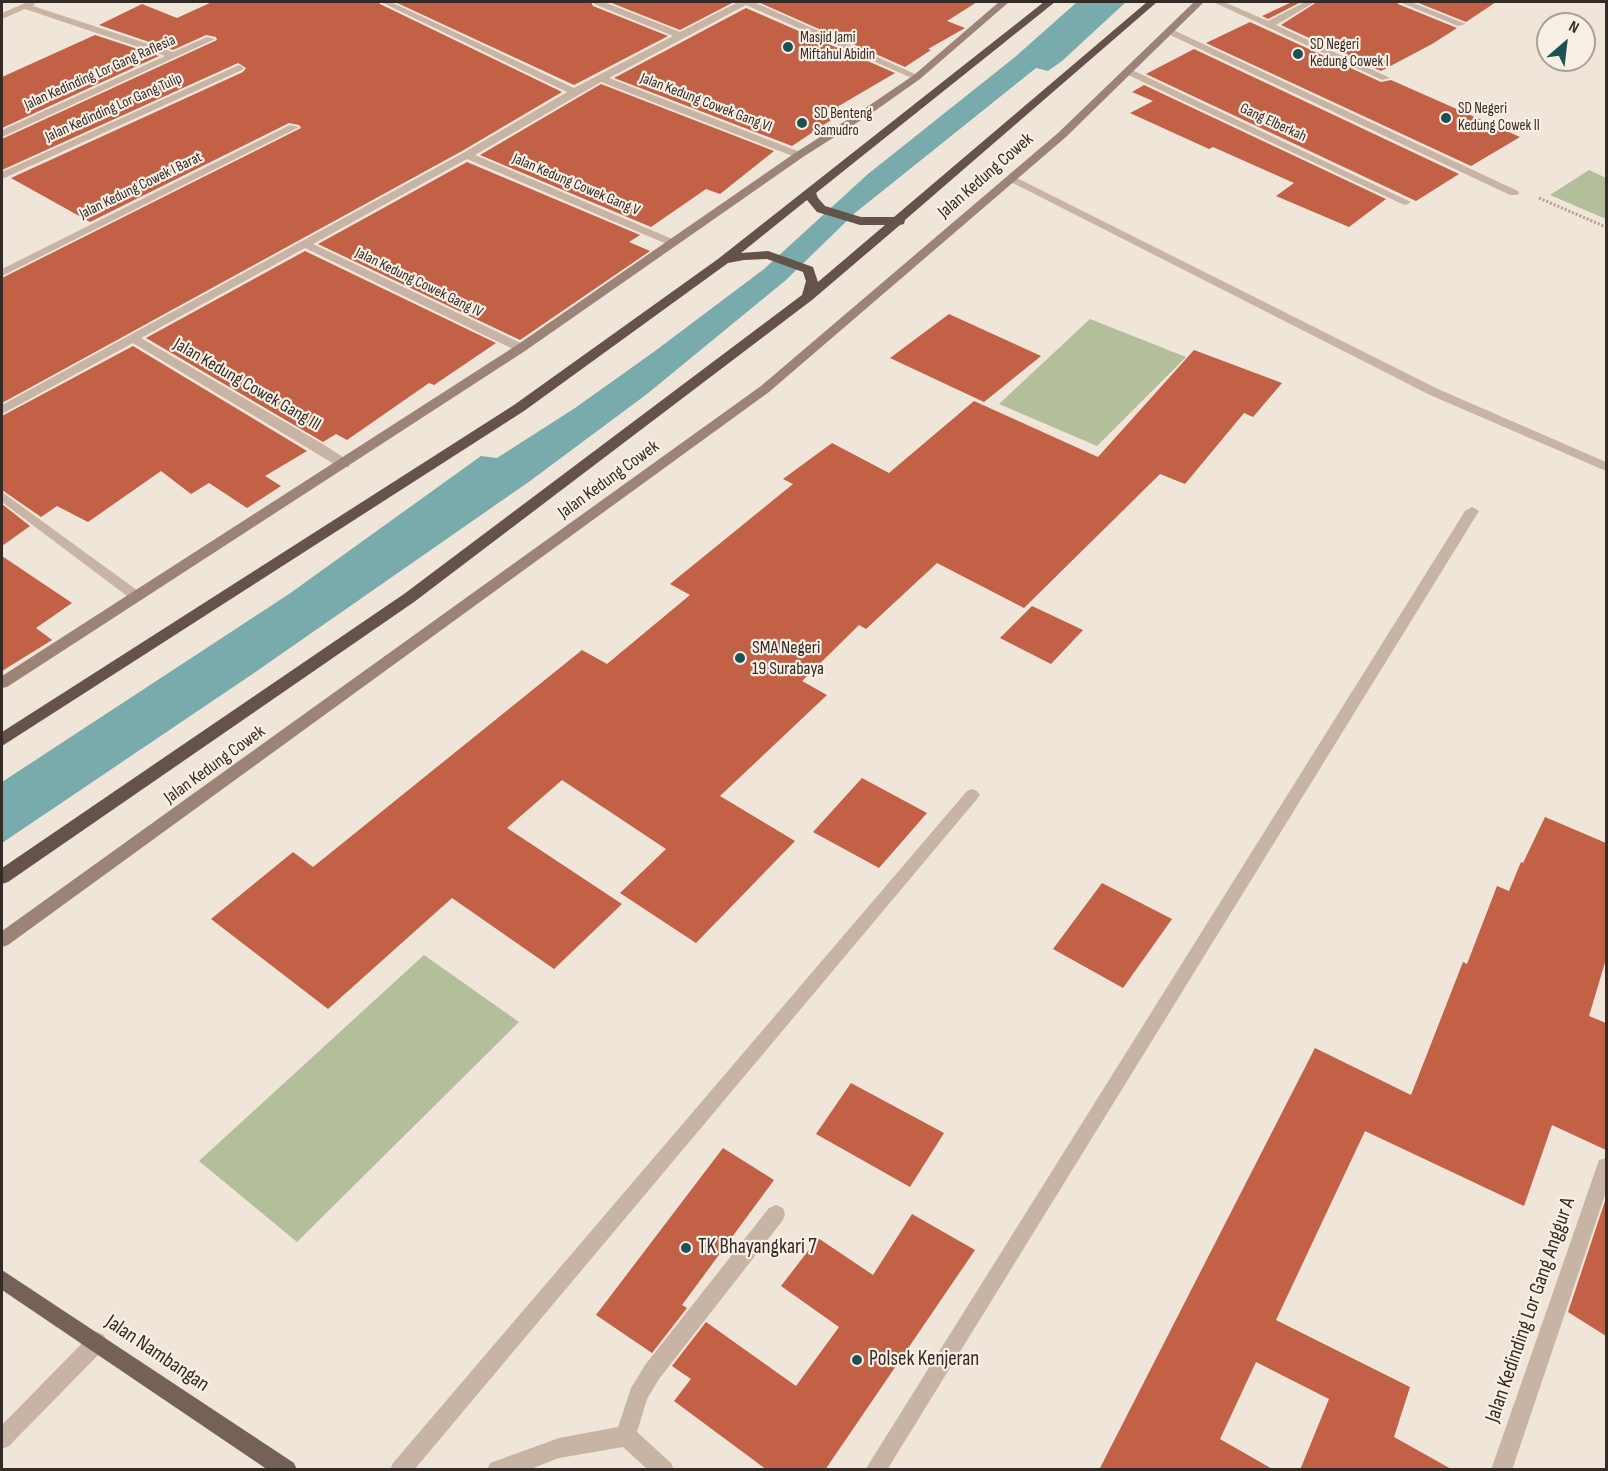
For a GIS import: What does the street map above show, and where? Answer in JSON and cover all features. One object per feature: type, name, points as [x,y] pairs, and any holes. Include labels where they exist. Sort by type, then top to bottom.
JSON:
[{"type":"highway","points":[[2,740],[519,408],[722,262],[1050,2]]},
{"type":"highway","name":"Jalan Kedung Cowek","points":[[2,878],[410,598],[808,297],[900,221],[1152,2]]},
{"type":"highway","points":[[810,193],[812,199],[821,208],[860,221],[900,221]]},
{"type":"highway","points":[[722,262],[743,256],[768,255],[809,270],[812,281],[808,297]]},
{"type":"main road","points":[[2,683],[521,348],[799,155],[865,114],[917,77],[1004,2]]},
{"type":"main road","name":"Jalan Kedung Cowek","points":[[2,940],[765,389],[1062,135],[1199,2]]},
{"type":"main road","name":"Jalan Nambangan","points":[[2,1279],[287,1470]]},
{"type":"street","points":[[2,16],[35,2]]},
{"type":"street","points":[[385,2],[574,93]]},
{"type":"street","points":[[597,2],[681,36]]},
{"type":"street","points":[[2,410],[467,155],[601,78],[745,2],[917,77]]},
{"type":"street","points":[[1218,2],[1385,78]]},
{"type":"street","points":[[1268,25],[1311,2]]},
{"type":"street","points":[[1404,2],[1461,24]]},
{"type":"street","points":[[24,6],[174,56]]},
{"type":"street","points":[[1169,31],[1514,193]]},
{"type":"street","name":"Jalan Kedinding Lor Gang Raflesia","points":[[2,134],[210,39]]},
{"type":"street","name":"Jalan Kedinding Lor Gang Tulip","points":[[2,176],[239,68]]},
{"type":"street","name":"Gang Elberkah","points":[[1127,71],[1406,202]]},
{"type":"street","name":"Jalan Kedung Cowek Gang VI","points":[[601,78],[799,155]]},
{"type":"street","name":"Jalan Kedung Cowek I Barat","points":[[2,273],[294,127]]},
{"type":"street","name":"Jalan Kedung Cowek Gang V","points":[[467,155],[673,243]]},
{"type":"street","points":[[1011,178],[1434,392],[1606,467]]},
{"type":"street","name":"Jalan Kedung Cowek Gang IV","points":[[305,244],[521,348]]},
{"type":"street","name":"Jalan Kedung Cowek Gang III","points":[[132,338],[344,464]]},
{"type":"street","points":[[2,496],[136,596]]},
{"type":"street","points":[[875,1470],[1472,511]]},
{"type":"street","points":[[400,1470],[972,795]]},
{"type":"street","name":"Jalan Kedinding Lor Gang Anggur A","points":[[1501,1470],[1606,1166]]},
{"type":"street","points":[[626,1436],[638,1395],[652,1372],[776,1214]]},
{"type":"street","points":[[2,1439],[97,1342]]},
{"type":"street","points":[[497,1470],[559,1448],[626,1436]]},
{"type":"street","points":[[626,1436],[664,1470]]},
{"type":"path","points":[[1514,193],[1547,200],[1606,227]]},
{"type":"green space","points":[[1589,170],[1606,178],[1606,219],[1550,195]]},
{"type":"green space","points":[[1090,319],[1186,357],[1097,446],[999,404]]},
{"type":"green space","points":[[424,955],[519,1022],[297,1242],[199,1161]]},
{"type":"water","points":[[1077,2],[1126,2],[1062,61],[1048,71],[1036,68],[855,213],[786,280],[647,394],[530,481],[254,673],[2,843],[2,782],[289,594],[481,456],[497,458],[575,408],[655,351],[764,269],[868,174],[1015,57]]},
{"type":"building","points":[[212,2],[379,2],[562,92],[462,151],[2,403],[2,278],[301,128],[299,125],[289,123],[90,222],[11,178],[243,72],[246,68],[238,63],[2,170],[2,139],[217,40],[216,37],[206,35],[173,50],[99,25],[142,4],[177,18]]},
{"type":"building","points":[[395,2],[591,2],[593,6],[668,36],[574,85]]},
{"type":"building","points":[[609,2],[734,2],[680,30]]},
{"type":"building","points":[[758,2],[977,2],[947,21],[965,28],[928,49],[931,50],[905,67]]},
{"type":"building","points":[[1292,2],[1301,2],[1268,19],[1262,16]]},
{"type":"building","points":[[1317,2],[1397,2],[1457,28],[1381,71],[1281,25]]},
{"type":"building","points":[[1416,2],[1496,2],[1466,22]]},
{"type":"building","points":[[746,8],[895,73],[837,107],[846,110],[792,146],[614,78]]},
{"type":"building","points":[[1250,22],[1381,82],[1391,80],[1520,137],[1471,166],[1206,43]]},
{"type":"building","points":[[95,35],[159,56],[2,128],[2,77]]},
{"type":"building","points":[[1194,49],[1459,174],[1416,201],[1146,74]]},
{"type":"building","points":[[601,84],[774,151],[720,194],[706,189],[651,227],[480,155]]},
{"type":"building","points":[[1144,85],[1386,199],[1349,227],[1276,196],[1294,183],[1213,147],[1209,149],[1130,113],[1153,101],[1132,92]]},
{"type":"building","points":[[467,162],[640,235],[629,242],[650,251],[520,340],[318,244]]},
{"type":"building","points":[[305,251],[496,343],[434,385],[429,383],[347,440],[336,434],[323,442],[146,338]]},
{"type":"building","points":[[949,314],[1041,356],[984,402],[890,358]]},
{"type":"building","points":[[133,346],[307,451],[265,476],[281,486],[247,508],[209,483],[191,494],[161,471],[88,522],[57,506],[41,517],[2,490],[2,416]]},
{"type":"building","points":[[1194,350],[1282,383],[1253,417],[1244,413],[1185,484],[1160,474],[1024,608],[937,563],[866,629],[859,625],[802,681],[827,695],[720,796],[795,841],[696,943],[620,893],[666,849],[562,780],[507,828],[622,904],[554,969],[452,898],[328,1009],[211,919],[293,852],[313,867],[582,650],[607,664],[690,595],[670,584],[793,484],[783,479],[832,443],[889,473],[974,401],[1098,457]]},
{"type":"building","points":[[2,504],[30,526],[2,546]]},
{"type":"building","points":[[2,556],[72,603],[36,628],[52,640],[2,671]]},
{"type":"building","points":[[1032,606],[1083,630],[1051,664],[1000,638]]},
{"type":"building","points":[[862,778],[927,813],[879,868],[813,832]]},
{"type":"building","points":[[1545,817],[1606,843],[1606,959],[1589,1016],[1606,1023],[1606,1150],[1552,1125],[1524,1206],[1365,1131],[1276,1320],[1410,1387],[1394,1437],[1453,1470],[1300,1470],[1329,1399],[1256,1362],[1220,1439],[1274,1470],[1099,1470],[1315,1048],[1411,1095],[1463,962],[1467,964],[1497,886],[1509,891],[1521,862],[1523,863]]},
{"type":"building","points":[[1102,883],[1172,919],[1123,988],[1053,949]]},
{"type":"building","points":[[851,1083],[944,1133],[910,1187],[816,1134]]},
{"type":"building","name":"TK Bhayangkari 7","points":[[723,1148],[774,1180],[682,1305],[687,1308],[652,1353],[596,1315]]},
{"type":"building","points":[[1606,1198],[1606,1336],[1568,1312]]},
{"type":"building","name":"Polsek Kenjeran","points":[[912,1214],[975,1250],[825,1470],[767,1470],[674,1401],[691,1379],[672,1366],[706,1322],[796,1386],[839,1327],[781,1286],[818,1238],[873,1275]]},
{"type":"place","name":"Masjid Jami Miftahul Abidin","points":[[788,47]]},
{"type":"place","name":"SD Negeri Kedung Cowek I","points":[[1298,54]]},
{"type":"place","name":"SD Negeri Kedung Cowek II","points":[[1446,118]]},
{"type":"place","name":"SD Benteng Samudro","points":[[802,123]]},
{"type":"place","name":"SMA Negeri 19 Surabaya","points":[[740,658]]},
{"type":"place","name":"TK Bhayangkari 7","points":[[686,1248]]},
{"type":"place","name":"Polsek Kenjeran","points":[[857,1360]]}]
